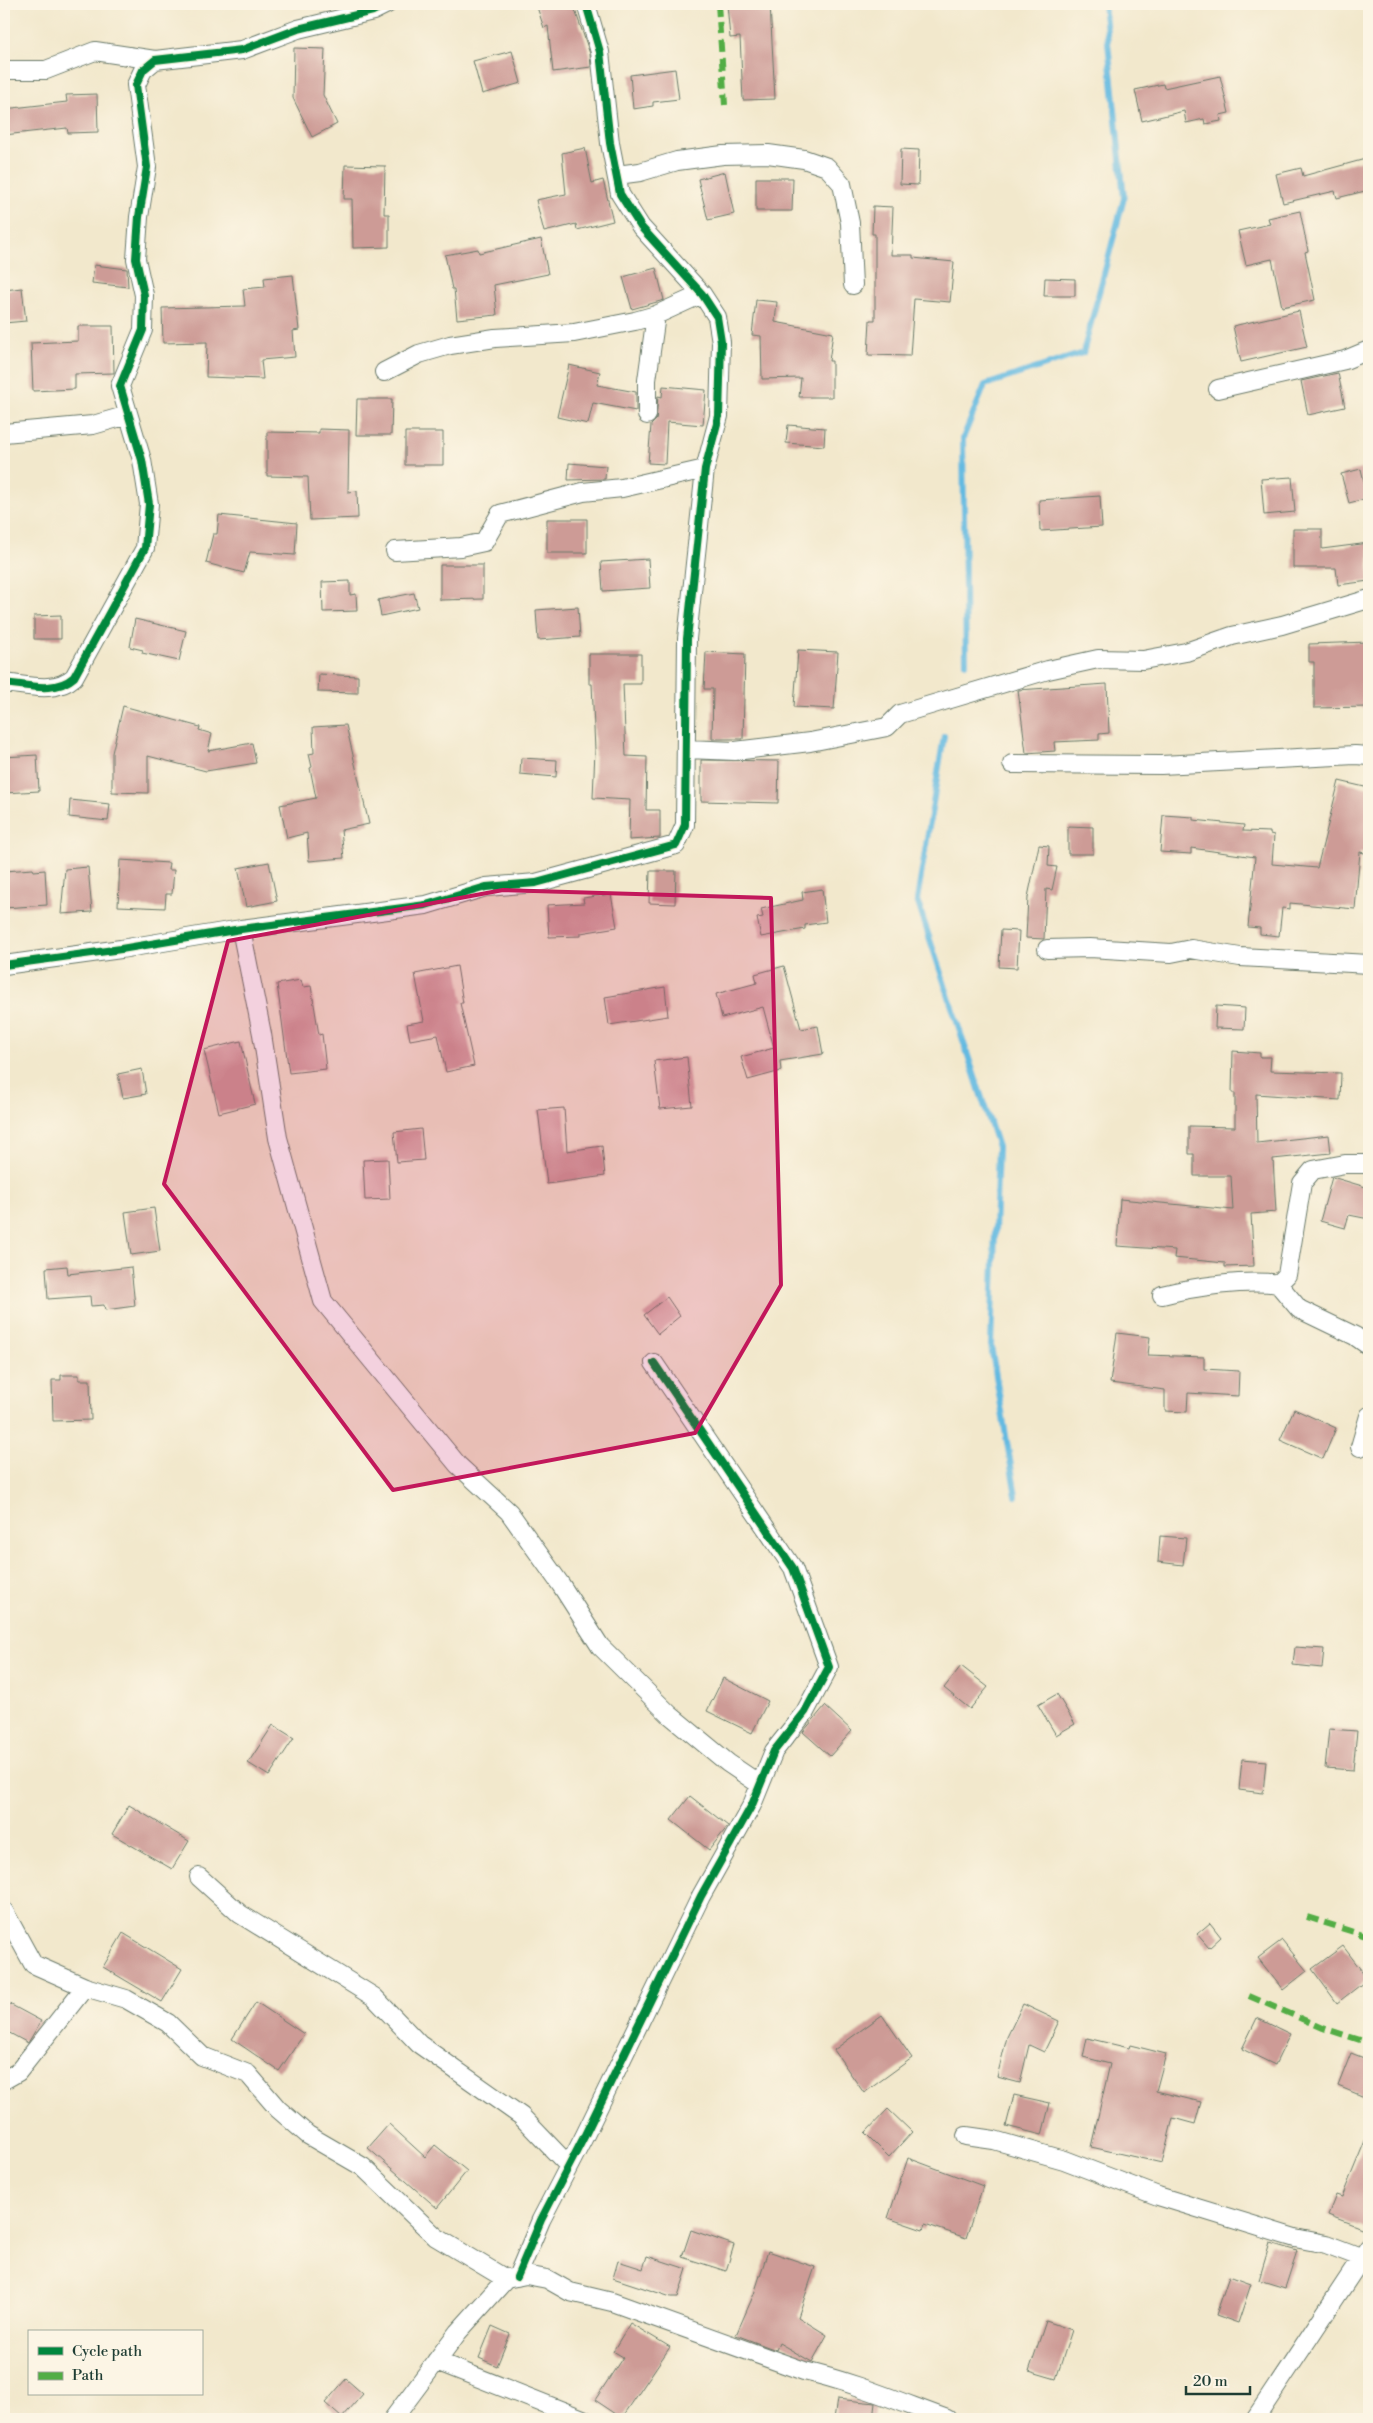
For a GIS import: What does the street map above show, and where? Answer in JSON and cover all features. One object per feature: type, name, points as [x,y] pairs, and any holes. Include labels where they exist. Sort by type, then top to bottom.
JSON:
[{"type":"street","points":[[4,70],[46,70],[95,51],[155,60],[242,50],[298,29],[373,11],[387,4]]},
{"type":"street","points":[[4,965],[121,950],[241,929],[426,905],[486,887],[536,883],[676,845],[685,825],[687,639],[705,469],[719,416],[721,350],[717,317],[702,294],[641,228],[620,194],[610,143],[600,52],[586,4]]},
{"type":"street","points":[[4,682],[54,688],[65,684],[74,677],[145,548],[149,504],[142,460],[120,386],[143,330],[144,295],[136,259],[139,217],[147,167],[136,85],[143,70],[155,60]]},
{"type":"street","points":[[617,175],[640,172],[677,161],[722,155],[768,154],[804,159],[827,166],[842,184],[850,223],[853,285]]},
{"type":"street","points":[[384,372],[419,354],[450,345],[495,338],[574,333],[656,316],[702,294]]},
{"type":"street","points":[[647,415],[647,380],[656,316]]},
{"type":"street","points":[[1218,389],[1345,360],[1369,350]]},
{"type":"street","points":[[4,433],[94,425],[128,415]]},
{"type":"street","points":[[395,551],[461,546],[484,542],[500,514],[583,492],[622,488],[705,469]]},
{"type":"street","points":[[687,749],[735,751],[810,742],[887,727],[900,714],[1048,670],[1098,659],[1143,660],[1186,652],[1232,636],[1282,625],[1369,599]]},
{"type":"street","points":[[1012,764],[1161,765],[1355,755],[1369,756]]},
{"type":"street","points":[[241,929],[262,1034],[278,1138],[323,1301],[458,1465],[509,1512],[600,1646],[670,1714],[728,1763],[759,1784]]},
{"type":"street","points":[[1047,950],[1090,948],[1171,953],[1191,949],[1240,957],[1369,964]]},
{"type":"street","points":[[1162,1295],[1218,1285],[1278,1284],[1287,1275],[1302,1183],[1312,1170],[1345,1164],[1369,1164]]},
{"type":"street","points":[[1278,1284],[1299,1309],[1355,1336],[1369,1346]]},
{"type":"street","points":[[393,2419],[458,2332],[511,2278],[569,2166],[701,1896],[752,1805],[774,1750],[805,1712],[828,1667],[793,1568],[654,1363]]},
{"type":"street","points":[[1360,1447],[1369,1416]]},
{"type":"street","points":[[199,1876],[240,1914],[374,1997],[419,2044],[521,2116],[569,2166]]},
{"type":"street","points":[[4,1911],[33,1964],[85,1987],[126,1999],[168,2023],[202,2056],[248,2074],[278,2109],[308,2136],[362,2167],[436,2237],[511,2278],[526,2275],[547,2279],[570,2292],[612,2302],[804,2372],[828,2377],[947,2419]]},
{"type":"street","points":[[4,2080],[18,2072],[85,1987]]},
{"type":"street","points":[[966,2136],[994,2140],[1064,2160],[1158,2196],[1295,2238],[1366,2252],[1255,2419]]},
{"type":"street","points":[[436,2361],[583,2419]]},
{"type":"highlighted area","points":[[503,890],[771,898],[781,1285],[695,1433],[393,1490],[164,1184],[228,941]]},
{"type":"building","points":[[536,4],[573,4],[590,54],[591,67],[553,72],[548,26],[544,28]]},
{"type":"building","points":[[727,4],[770,4],[775,99],[743,100],[740,37],[730,38]]},
{"type":"building","points":[[294,48],[325,49],[323,95],[337,124],[312,137],[293,98]]},
{"type":"building","points":[[512,51],[521,83],[482,94],[473,61]]},
{"type":"building","points":[[675,69],[679,99],[653,102],[653,106],[633,109],[630,75]]},
{"type":"building","points":[[1220,76],[1229,113],[1220,115],[1221,121],[1205,124],[1204,119],[1186,123],[1184,111],[1142,121],[1135,90],[1163,84],[1164,88]]},
{"type":"building","points":[[97,94],[98,132],[68,133],[67,128],[4,135],[4,109],[67,102],[66,95]]},
{"type":"building","points":[[585,148],[592,183],[603,180],[613,221],[577,230],[576,224],[544,232],[536,200],[566,194],[562,153]]},
{"type":"building","points":[[901,149],[919,150],[918,185],[900,184]]},
{"type":"building","points":[[1369,158],[1369,190],[1337,198],[1335,191],[1283,203],[1276,174],[1301,168],[1303,176]]},
{"type":"building","points":[[345,165],[385,166],[384,214],[389,214],[389,247],[353,248],[352,199],[344,199]]},
{"type":"building","points":[[725,172],[734,214],[708,220],[698,179]]},
{"type":"building","points":[[756,178],[793,178],[792,211],[756,211]]},
{"type":"building","points":[[873,206],[893,207],[891,255],[913,255],[913,258],[954,262],[950,302],[914,299],[910,356],[868,355],[870,320],[875,320],[875,234],[872,234]]},
{"type":"building","points":[[1300,211],[1308,251],[1305,252],[1315,300],[1282,307],[1272,259],[1246,265],[1238,231],[1270,224],[1268,218]]},
{"type":"building","points":[[541,239],[548,274],[494,285],[497,315],[457,319],[454,289],[452,289],[445,255],[478,249],[479,253]]},
{"type":"building","points":[[94,265],[127,269],[128,287],[92,283]]},
{"type":"building","points":[[656,268],[664,300],[632,309],[623,277]]},
{"type":"building","points":[[293,275],[299,330],[293,331],[295,357],[261,360],[263,379],[206,377],[207,342],[163,343],[162,308],[245,306],[243,289],[265,287],[264,278]]},
{"type":"building","points":[[1045,278],[1075,279],[1075,296],[1044,296]]},
{"type":"building","points":[[22,288],[26,321],[4,323],[4,290]]},
{"type":"building","points":[[756,300],[777,302],[775,322],[833,333],[829,361],[832,361],[832,397],[799,397],[801,378],[762,379],[761,336],[752,335]]},
{"type":"building","points":[[1299,311],[1307,347],[1241,362],[1233,326]]},
{"type":"building","points":[[78,326],[113,326],[114,373],[75,374],[75,389],[33,391],[31,343],[78,341]]},
{"type":"building","points":[[569,365],[600,372],[597,385],[636,392],[636,411],[593,403],[588,424],[557,417]]},
{"type":"building","points":[[1338,373],[1345,407],[1308,415],[1301,381]]},
{"type":"building","points":[[663,386],[706,390],[703,425],[667,422],[665,464],[648,463],[651,425],[656,420],[658,396],[662,397]]},
{"type":"building","points":[[357,399],[392,399],[391,435],[356,435]]},
{"type":"building","points":[[788,425],[825,428],[824,446],[786,443]]},
{"type":"building","points":[[319,429],[349,430],[348,492],[357,491],[358,518],[310,520],[308,477],[267,476],[267,432],[319,433]]},
{"type":"building","points":[[405,432],[443,432],[443,465],[405,465]]},
{"type":"building","points":[[569,463],[606,466],[605,479],[568,480]]},
{"type":"building","points":[[1361,469],[1368,498],[1349,503],[1341,474]]},
{"type":"building","points":[[1292,477],[1295,512],[1264,515],[1261,479]]},
{"type":"building","points":[[1100,496],[1102,527],[1040,531],[1039,500]]},
{"type":"building","points":[[219,515],[297,523],[295,555],[250,552],[244,573],[206,563],[213,534],[217,534]]},
{"type":"building","points":[[547,519],[587,519],[587,553],[547,553]]},
{"type":"building","points":[[1293,529],[1322,529],[1322,549],[1369,543],[1369,581],[1338,585],[1336,568],[1293,568]]},
{"type":"building","points":[[648,559],[650,588],[603,591],[601,562]]},
{"type":"building","points":[[440,565],[483,565],[483,599],[440,600]]},
{"type":"building","points":[[350,581],[350,595],[356,594],[357,611],[323,612],[322,582]]},
{"type":"building","points":[[414,593],[418,608],[381,616],[378,600]]},
{"type":"building","points":[[578,607],[580,637],[538,640],[536,610]]},
{"type":"building","points":[[61,615],[61,639],[34,639],[34,616]]},
{"type":"building","points":[[135,619],[186,631],[179,661],[142,653],[143,650],[130,647]]},
{"type":"building","points":[[1369,642],[1369,707],[1314,708],[1314,662],[1309,662],[1309,644]]},
{"type":"building","points":[[798,650],[838,652],[834,709],[794,707]]},
{"type":"building","points":[[706,652],[745,654],[743,739],[712,739],[713,689],[704,689]]},
{"type":"building","points":[[589,654],[641,654],[641,684],[623,684],[626,756],[647,757],[646,810],[660,810],[660,838],[629,840],[630,800],[593,798],[595,750],[592,684],[589,684]]},
{"type":"building","points":[[319,674],[358,676],[358,693],[318,692]]},
{"type":"building","points":[[1107,684],[1109,733],[1099,734],[1099,740],[1054,742],[1055,751],[1026,753],[1018,690]]},
{"type":"building","points":[[123,706],[200,727],[199,730],[212,734],[208,751],[252,743],[256,763],[206,771],[148,756],[148,793],[112,792],[112,753]]},
{"type":"building","points":[[346,725],[369,824],[341,830],[344,858],[309,861],[307,833],[287,838],[280,805],[316,798],[309,754],[314,753],[313,727]]},
{"type":"building","points":[[37,755],[39,791],[4,793],[4,757]]},
{"type":"building","points":[[521,758],[557,760],[556,777],[520,774]]},
{"type":"building","points":[[701,760],[779,761],[778,803],[701,801]]},
{"type":"building","points":[[1339,781],[1369,788],[1369,854],[1360,852],[1355,909],[1290,903],[1290,909],[1282,908],[1279,936],[1260,934],[1260,928],[1248,927],[1255,857],[1191,848],[1191,854],[1160,852],[1163,815],[1193,817],[1193,820],[1244,825],[1243,831],[1270,832],[1270,834],[1274,835],[1272,864],[1317,868]]},
{"type":"building","points":[[70,800],[110,804],[108,821],[69,817]]},
{"type":"building","points":[[1068,826],[1093,827],[1093,854],[1068,854]]},
{"type":"building","points":[[1039,845],[1049,846],[1048,866],[1057,867],[1052,890],[1046,889],[1044,939],[1026,938],[1028,897]]},
{"type":"building","points":[[120,860],[169,863],[168,870],[174,870],[172,894],[166,894],[165,908],[118,906]]},
{"type":"building","points":[[269,862],[277,901],[246,907],[238,868]]},
{"type":"building","points":[[88,867],[92,912],[61,914],[65,869]]},
{"type":"building","points":[[33,869],[34,871],[45,870],[47,905],[4,908],[4,871]]},
{"type":"building","points":[[650,871],[676,871],[675,904],[649,903]]},
{"type":"building","points":[[822,889],[826,922],[805,925],[805,929],[761,937],[757,918],[763,917],[761,909],[803,900],[802,892]]},
{"type":"building","points":[[611,894],[617,927],[581,933],[581,936],[549,937],[547,905],[584,903],[583,898]]},
{"type":"building","points":[[1001,930],[1019,931],[1017,968],[999,967]]},
{"type":"building","points":[[457,966],[463,1003],[460,1003],[474,1066],[446,1072],[438,1035],[410,1040],[407,1024],[424,1021],[415,974]]},
{"type":"building","points":[[784,966],[801,1029],[818,1026],[823,1054],[780,1061],[781,1071],[748,1080],[741,1057],[774,1048],[763,1007],[722,1018],[716,994],[757,983],[755,974]]},
{"type":"building","points":[[301,980],[303,987],[311,986],[319,1035],[322,1034],[326,1069],[289,1073],[277,984]]},
{"type":"building","points":[[665,987],[668,1016],[609,1025],[605,997]]},
{"type":"building","points":[[1216,1006],[1245,1008],[1244,1029],[1215,1028]]},
{"type":"building","points":[[241,1041],[255,1104],[219,1113],[204,1050]]},
{"type":"building","points":[[1233,1051],[1260,1053],[1260,1057],[1271,1057],[1270,1071],[1341,1073],[1340,1100],[1256,1094],[1257,1143],[1329,1135],[1331,1153],[1273,1159],[1276,1212],[1251,1214],[1254,1266],[1225,1267],[1225,1263],[1174,1258],[1175,1250],[1117,1246],[1120,1199],[1233,1210],[1231,1176],[1194,1176],[1194,1154],[1189,1154],[1189,1126],[1235,1127],[1235,1093],[1232,1093]]},
{"type":"building","points":[[687,1057],[692,1106],[660,1109],[654,1061]]},
{"type":"building","points":[[142,1069],[146,1094],[123,1098],[118,1074]]},
{"type":"building","points":[[564,1108],[567,1151],[602,1146],[605,1176],[547,1184],[538,1110]]},
{"type":"building","points":[[421,1129],[424,1160],[397,1162],[394,1132]]},
{"type":"building","points":[[388,1159],[390,1199],[365,1200],[363,1160]]},
{"type":"building","points":[[1332,1177],[1369,1188],[1369,1219],[1349,1215],[1345,1228],[1320,1221]]},
{"type":"building","points":[[154,1208],[160,1251],[131,1255],[125,1212]]},
{"type":"building","points":[[67,1266],[68,1274],[131,1267],[135,1306],[105,1310],[104,1305],[91,1306],[90,1296],[48,1299],[46,1268]]},
{"type":"building","points":[[667,1297],[680,1316],[658,1334],[644,1315]]},
{"type":"building","points":[[1117,1333],[1150,1337],[1148,1355],[1204,1357],[1204,1369],[1239,1371],[1238,1396],[1188,1393],[1187,1412],[1165,1411],[1165,1390],[1110,1383]]},
{"type":"building","points":[[61,1375],[79,1375],[79,1380],[90,1380],[91,1420],[53,1421],[52,1380],[61,1380]]},
{"type":"building","points":[[1294,1409],[1336,1428],[1323,1459],[1280,1440]]},
{"type":"building","points":[[1160,1536],[1186,1538],[1183,1565],[1158,1562]]},
{"type":"building","points":[[1295,1647],[1324,1649],[1322,1668],[1293,1665]]},
{"type":"building","points":[[961,1666],[988,1687],[970,1709],[944,1688]]},
{"type":"building","points":[[723,1678],[768,1701],[752,1733],[707,1711]]},
{"type":"building","points":[[1057,1694],[1075,1724],[1056,1735],[1038,1705]]},
{"type":"building","points":[[825,1706],[852,1731],[830,1756],[803,1732]]},
{"type":"building","points":[[273,1725],[294,1738],[269,1776],[248,1763]]},
{"type":"building","points":[[1329,1729],[1357,1731],[1353,1770],[1325,1768]]},
{"type":"building","points":[[1242,1759],[1266,1761],[1263,1793],[1239,1790]]},
{"type":"building","points":[[690,1796],[728,1826],[709,1850],[671,1820]]},
{"type":"building","points":[[129,1805],[189,1841],[172,1869],[112,1834]]},
{"type":"building","points":[[1210,1923],[1221,1937],[1209,1948],[1197,1934]]},
{"type":"building","points":[[123,1933],[182,1969],[162,2002],[103,1967]]},
{"type":"building","points":[[1282,1940],[1307,1971],[1283,1990],[1258,1958]]},
{"type":"building","points":[[1343,1946],[1368,1979],[1337,2003],[1312,1969]]},
{"type":"building","points":[[4,2001],[41,2021],[28,2043],[4,2030]]},
{"type":"building","points":[[256,2002],[304,2034],[279,2071],[232,2039]]},
{"type":"building","points":[[1023,2004],[1059,2021],[1044,2052],[1029,2045],[1020,2083],[997,2077],[1007,2037]]},
{"type":"building","points":[[882,2015],[912,2058],[864,2093],[834,2050]]},
{"type":"building","points":[[1257,2018],[1290,2034],[1275,2065],[1242,2049]]},
{"type":"building","points":[[1087,2038],[1129,2048],[1130,2045],[1166,2054],[1156,2091],[1201,2102],[1195,2124],[1173,2118],[1162,2163],[1091,2147],[1110,2064],[1083,2057]]},
{"type":"building","points":[[1351,2053],[1369,2060],[1369,2099],[1338,2086]]},
{"type":"building","points":[[1014,2095],[1050,2103],[1042,2135],[1006,2126]]},
{"type":"building","points":[[888,2109],[912,2132],[889,2157],[865,2133]]},
{"type":"building","points":[[389,2124],[425,2157],[435,2145],[467,2171],[437,2208],[368,2148]]},
{"type":"building","points":[[1369,2131],[1369,2217],[1364,2229],[1328,2215],[1336,2195],[1342,2197]]},
{"type":"building","points":[[908,2158],[983,2186],[966,2238],[925,2224],[923,2230],[888,2218]]},
{"type":"building","points":[[691,2230],[734,2245],[726,2271],[682,2257]]},
{"type":"building","points":[[1270,2243],[1297,2251],[1285,2288],[1259,2280]]},
{"type":"building","points":[[768,2251],[815,2267],[798,2317],[827,2335],[812,2362],[779,2343],[776,2350],[736,2335],[754,2294]]},
{"type":"building","points":[[647,2256],[687,2269],[678,2297],[671,2297],[613,2278],[618,2261],[643,2269]]},
{"type":"building","points":[[1229,2276],[1251,2284],[1238,2323],[1216,2315]]},
{"type":"building","points":[[1046,2321],[1072,2330],[1056,2379],[1029,2371]]},
{"type":"building","points":[[630,2323],[670,2347],[622,2418],[595,2400],[623,2357],[613,2351]]},
{"type":"building","points":[[492,2326],[510,2334],[497,2366],[479,2358]]},
{"type":"building","points":[[346,2379],[363,2394],[342,2418],[325,2403]]},
{"type":"building","points":[[837,2399],[875,2403],[873,2419],[834,2419]]},
{"type":"waterway","points":[[966,663],[963,438],[985,385],[1083,353],[1124,198],[1104,4]]},
{"type":"waterway","points":[[944,736],[917,900],[998,1147],[991,1346],[1016,1496]]},
{"type":"marked path","points":[[718,4],[725,105]]},
{"type":"marked path","points":[[1307,1917],[1369,1937]]},
{"type":"marked path","points":[[1249,1996],[1323,2028],[1369,2043]]},
{"type":"cycle path","points":[[4,683],[50,687],[66,682],[74,677],[145,548],[149,504],[142,460],[120,386],[143,330],[144,295],[136,259],[139,217],[147,167],[136,85],[143,70],[155,60],[242,50],[298,29],[373,11],[387,4]]},
{"type":"cycle path","points":[[4,965],[121,949],[241,929],[426,905],[486,887],[536,883],[676,845],[685,825],[687,639],[705,469],[719,416],[721,342],[717,317],[702,294],[641,227],[620,194],[610,143],[600,52],[586,4]]},
{"type":"cycle path","points":[[517,2277],[541,2220],[584,2137],[701,1896],[752,1805],[774,1751],[805,1712],[829,1667],[793,1568],[654,1363]]}]
